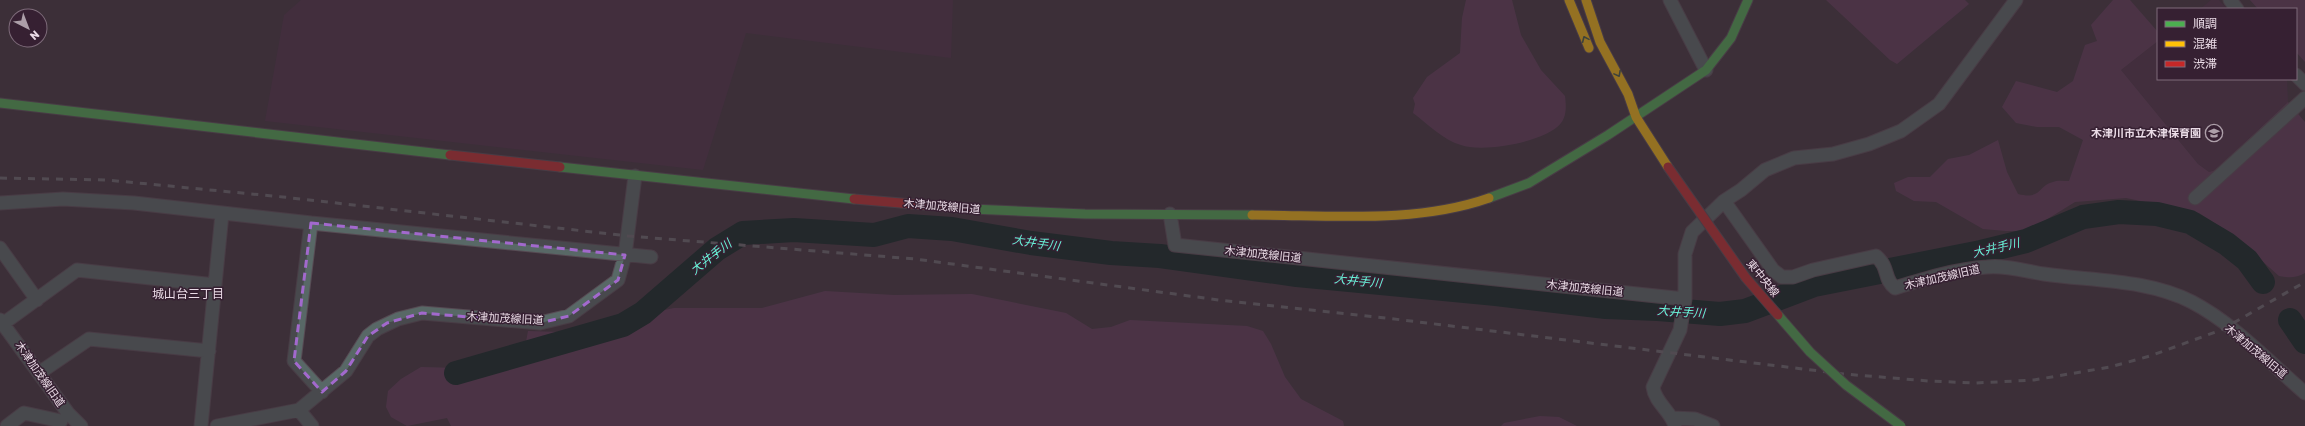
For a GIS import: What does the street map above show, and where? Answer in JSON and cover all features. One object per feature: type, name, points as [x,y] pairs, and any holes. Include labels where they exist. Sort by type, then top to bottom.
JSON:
[{"type":"main road","points":[[1569,0],[1592,55]]},
{"type":"main road","name":"東中央線","points":[[1586,0],[1600,42],[1628,94],[1636,117],[1668,168],[1746,278],[1810,352],[1846,385],[1901,426]]},
{"type":"main road","points":[[1170,214],[1386,215],[1441,211],[1471,204],[1529,183],[1636,117],[1706,70],[1719,57],[1731,39],[1742,20],[1748,0]]},
{"type":"main road","points":[[0,103],[635,176]]},
{"type":"main road","name":"東中央線","points":[[1621,105],[1636,117]]},
{"type":"main road","name":"木津加茂線旧道","points":[[635,176],[935,207],[1077,214],[1170,214]]},
{"type":"street","points":[[1670,0],[1706,70]]},
{"type":"street","points":[[1713,426],[1695,419],[1674,422],[1654,396],[1653,388],[1680,330],[1684,298],[1685,254],[1692,232],[1724,201],[1741,190],[1764,170],[1794,158],[1833,154],[1869,144],[1901,131],[1938,104],[2016,0]]},
{"type":"street","points":[[2230,0],[2236,8]]},
{"type":"street","points":[[2297,76],[2305,84]]},
{"type":"street","points":[[2195,198],[2305,98]]},
{"type":"street","name":"木津加茂線旧道","points":[[217,426],[298,410],[346,371],[368,336],[387,323],[422,313],[540,322],[569,316],[618,280],[626,255],[635,176]]},
{"type":"street","points":[[0,203],[63,199],[134,203],[222,214],[651,257]]},
{"type":"street","name":"木津加茂線旧道","points":[[1724,201],[1773,270],[1782,277],[1793,277],[1813,270],[1876,256],[1884,263],[1889,283],[1895,288],[1920,280],[1964,271],[1999,267],[2104,279],[2157,290],[2191,302],[2217,318],[2305,393]]},
{"type":"street","points":[[201,426],[222,214]]},
{"type":"street","name":"木津加茂線旧道","points":[[1170,214],[1175,245],[1684,298]]},
{"type":"street","points":[[311,223],[294,362],[322,392]]},
{"type":"street","points":[[0,248],[37,300]]},
{"type":"street","points":[[2,322],[37,300],[77,270],[215,285]]},
{"type":"street","name":"木津加茂線旧道","points":[[2,322],[39,373],[64,420],[81,426]]},
{"type":"street","points":[[39,373],[89,339],[209,351]]},
{"type":"street","points":[[298,410],[312,426]]},
{"type":"street","points":[[7,426],[24,413],[64,420]]},
{"type":"highlighted area","points":[[311,223],[625,255],[618,280],[569,316],[540,323],[422,313],[410,315],[387,323],[368,336],[346,371],[322,392],[294,361]]},
{"type":"shaded area","points":[[301,0],[953,0],[951,58],[746,33],[703,170],[265,121],[284,15]]},
{"type":"shaded area","points":[[1466,0],[1512,0],[1521,35],[1541,70],[1565,96],[1566,106],[1563,120],[1553,130],[1542,136],[1514,144],[1484,148],[1471,147],[1454,143],[1413,113],[1415,104],[1413,98],[1427,77],[1460,53],[1462,18]]},
{"type":"shaded area","points":[[1826,0],[1965,0],[1969,4],[1897,64],[1890,60]]},
{"type":"shaded area","points":[[2113,0],[2130,0],[2157,31],[2157,42],[2121,70],[2198,164],[2209,172],[2216,170],[2288,102],[2305,122],[2305,273],[2292,277],[2279,276],[2233,235],[2199,213],[2126,198],[2075,202],[2028,231],[2006,231],[1983,229],[1936,202],[1914,201],[1896,191],[1894,183],[1908,177],[1930,177],[1948,159],[1969,155],[1998,140],[2007,172],[2018,194],[2035,194],[2048,184],[2056,181],[2069,181],[2083,140],[2059,127],[2037,127],[2016,123],[2002,107],[2016,81],[2057,92],[2073,81],[2085,45],[2097,41],[2091,25]]},
{"type":"shaded area","points":[[2211,0],[2219,0],[2226,8],[2201,8]]},
{"type":"shaded area","points":[[2250,0],[2305,0],[2305,62],[2297,53],[2297,8],[2257,8]]},
{"type":"shaded area","name":"木津川市立木津保育園","points":[[2157,42],[2157,80],[2287,80],[2288,102],[2216,170],[2209,172],[2198,164],[2121,70]]},
{"type":"shaded area","points":[[825,291],[894,295],[972,294],[1066,313],[1092,329],[1111,327],[1130,320],[1247,326],[1263,331],[1271,344],[1285,377],[1301,399],[1343,421],[1344,426],[451,426],[447,418],[407,426],[391,417],[386,407],[388,391],[401,379],[421,367],[496,369],[514,358],[526,342],[528,331],[561,332],[674,308],[762,308]]},
{"type":"shaded area","points":[[1540,416],[1559,417],[1577,426],[1501,426],[1504,423]]},
{"type":"waterway","name":"大井手川","points":[[456,373],[623,325],[643,313],[717,249],[743,233],[794,230],[874,235],[908,226],[952,229],[1031,243],[1111,253],[1160,256],[1297,275],[1496,294],[1606,307],[1720,314],[1745,311],[1814,285],[1981,252],[2026,241],[2083,217],[2119,212],[2157,214],[2190,222],[2227,244],[2247,260],[2263,282]]},
{"type":"waterway","name":"大井手川","points":[[2290,320],[2305,342]]},
{"type":"railway","points":[[0,178],[107,180],[283,197],[628,236],[915,259],[1219,300],[1386,318],[1844,374],[1929,381],[1976,383],[2034,380],[2110,367],[2150,356],[2221,330],[2305,282]]},
{"type":"traffic: fast","points":[[1489,198],[1529,183],[1608,135],[1706,70],[1731,38],[1748,0]]},
{"type":"traffic: fast","points":[[0,103],[450,155]]},
{"type":"traffic: fast","points":[[560,167],[854,199]]},
{"type":"traffic: fast","points":[[971,209],[1085,214],[1252,215]]},
{"type":"traffic: fast","points":[[1778,315],[1810,352],[1846,385],[1901,426]]},
{"type":"traffic: slow","points":[[1569,0],[1589,48]]},
{"type":"traffic: slow","points":[[1586,0],[1600,42],[1628,94],[1636,117],[1668,167]]},
{"type":"traffic: slow","points":[[1252,215],[1402,215],[1432,212],[1489,198]]},
{"type":"traffic: jam","points":[[450,155],[560,167]]},
{"type":"traffic: jam","points":[[1668,167],[1746,278],[1778,315]]},
{"type":"traffic: jam","points":[[854,199],[971,209]]},
{"type":"place","name":"木津川市立木津保育園","points":[[2214,133]]},
{"type":"district","name":"城山台三丁目","points":[[188,294]]}]
